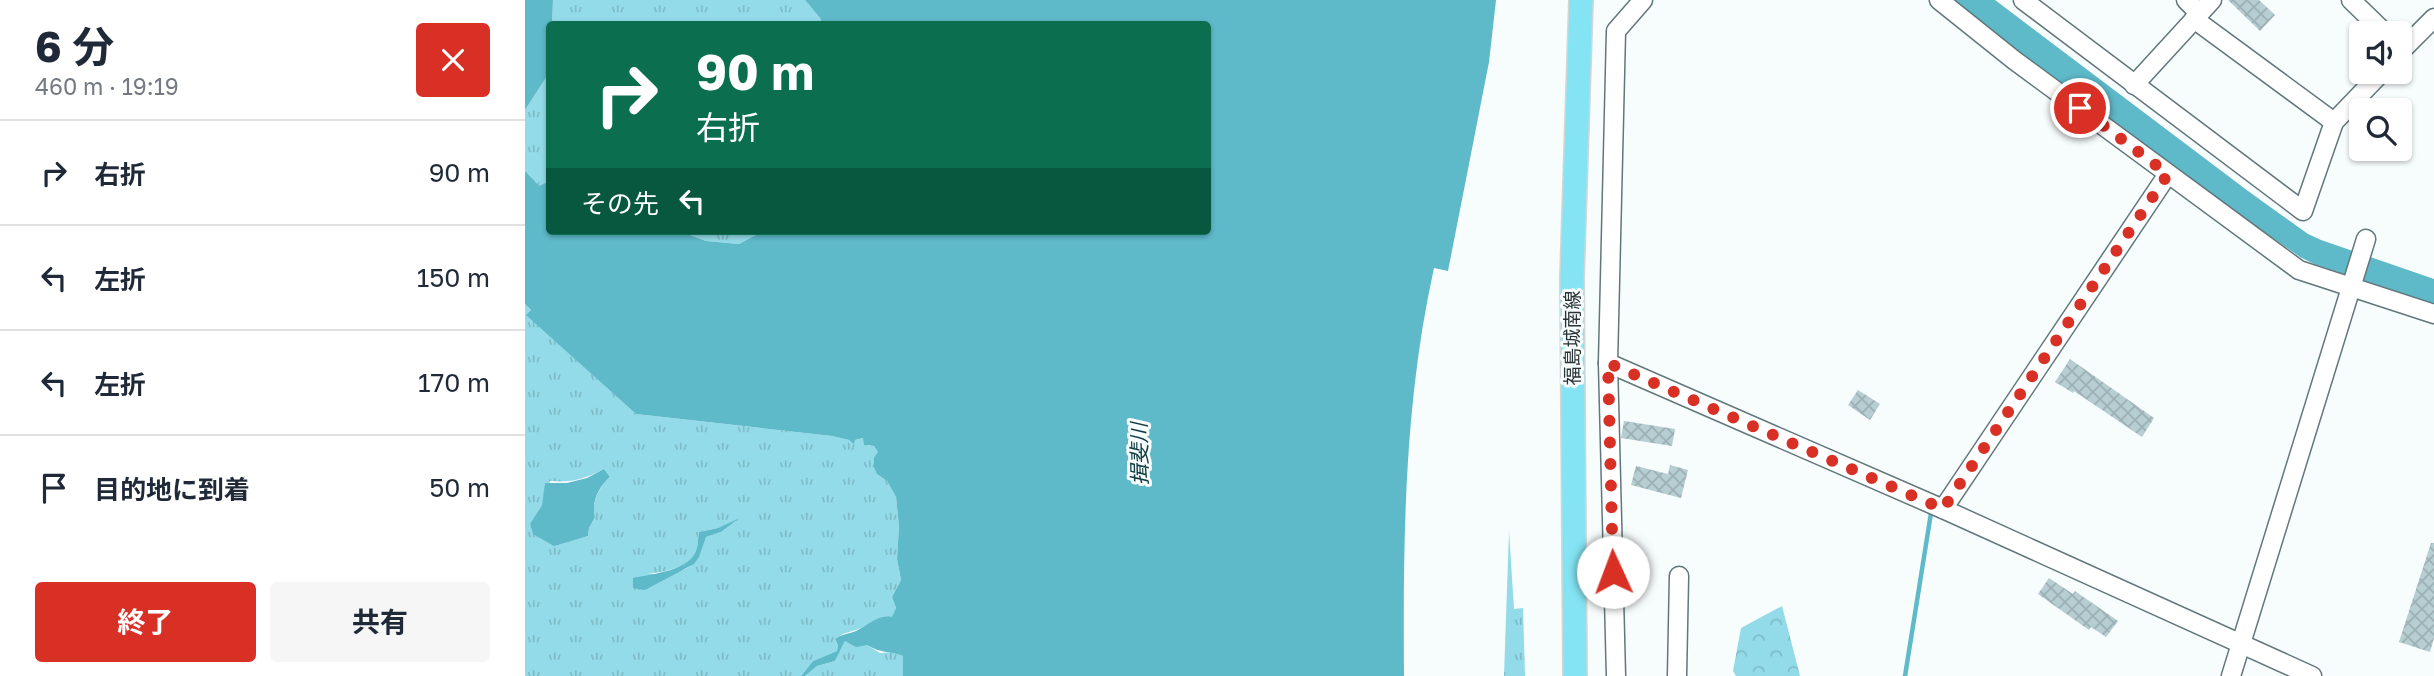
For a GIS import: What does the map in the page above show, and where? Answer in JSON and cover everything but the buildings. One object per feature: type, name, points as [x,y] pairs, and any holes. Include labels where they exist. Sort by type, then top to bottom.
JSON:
[{"type":"main road","name":"福島城南線","points":[[1575,676],[1572,278],[1581,0]]},
{"type":"street","points":[[1579,23],[1594,0]]},
{"type":"street","points":[[1616,676],[1608,363],[1616,31],[1643,0]]},
{"type":"street","points":[[1939,0],[2014,60],[2299,270],[2434,314]]},
{"type":"street","points":[[2024,0],[2302,211],[2334,122],[2370,84]]},
{"type":"street","points":[[2186,0],[2334,122]]},
{"type":"street","points":[[2351,0],[2373,21]]},
{"type":"street","points":[[2134,85],[2201,11]]},
{"type":"street","points":[[2412,39],[2434,18]]},
{"type":"street","points":[[1943,509],[2168,174]]},
{"type":"street","points":[[2231,676],[2366,239]]},
{"type":"street","points":[[1608,363],[1943,509],[2312,676]]},
{"type":"street","points":[[1678,676],[1679,576]]},
{"type":"green space","points":[[553,0],[805,0],[821,21],[552,21]]},
{"type":"green space","points":[[546,78],[546,183],[539,187],[525,172],[525,110]]},
{"type":"green space","points":[[690,235],[756,235],[739,244],[706,241]]},
{"type":"green space","points":[[525,304],[531,310],[527,315],[636,414],[832,436],[854,443],[855,440],[864,438],[868,446],[874,446],[878,452],[877,474],[887,481],[896,497],[899,526],[897,559],[901,580],[892,597],[896,608],[892,618],[835,639],[837,651],[813,661],[801,676],[525,676]],"holes":[[[604,469],[610,477],[597,495],[595,517],[588,536],[564,542],[530,525],[542,505],[550,481],[578,480]],[[736,521],[721,532],[706,537],[697,559],[688,568],[648,574],[684,564],[697,549],[699,532]]]},
{"type":"green space","points":[[1509,531],[1514,609],[1523,608],[1525,676],[1504,676]]},
{"type":"green space","points":[[1782,606],[1800,676],[1736,676],[1733,671],[1741,628]]},
{"type":"green space","points":[[845,641],[867,645],[880,653],[892,652],[903,656],[903,676],[805,676],[817,666],[835,661]]},
{"type":"water","points":[[525,0],[553,0],[552,21],[546,21],[546,78],[525,110]]},
{"type":"water","name":"揖斐川","points":[[805,0],[1496,0],[1489,62],[1448,271],[1434,268],[1417,369],[1407,471],[1404,676],[903,676],[903,656],[867,645],[856,647],[845,641],[835,661],[817,666],[805,676],[801,676],[813,661],[837,651],[835,639],[878,619],[892,617],[896,608],[892,597],[901,580],[897,559],[899,526],[896,497],[887,481],[877,474],[874,467],[874,458],[878,452],[874,446],[864,445],[863,438],[855,440],[854,444],[832,436],[636,414],[526,315],[531,310],[525,304],[525,171],[539,186],[546,183],[546,235],[690,235],[706,241],[739,244],[756,235],[1211,235],[1211,21],[821,21]]},
{"type":"water","points":[[1950,0],[1995,0],[2308,234],[2434,279],[2434,308],[2404,298],[2404,294],[2300,257],[2166,163]]},
{"type":"water","points":[[604,469],[610,477],[597,495],[595,517],[588,536],[554,546],[533,534],[530,524],[542,505],[545,483],[567,483],[587,478]]},
{"type":"water","points":[[740,518],[721,532],[706,537],[694,564],[645,590],[633,588],[633,578],[660,573],[687,562],[694,556],[699,532],[718,528]]},
{"type":"waterway","points":[[1905,676],[1931,513]]},
{"type":"route","points":[[1613,572],[1608,363],[1943,509],[2168,174],[2080,108]]}]
